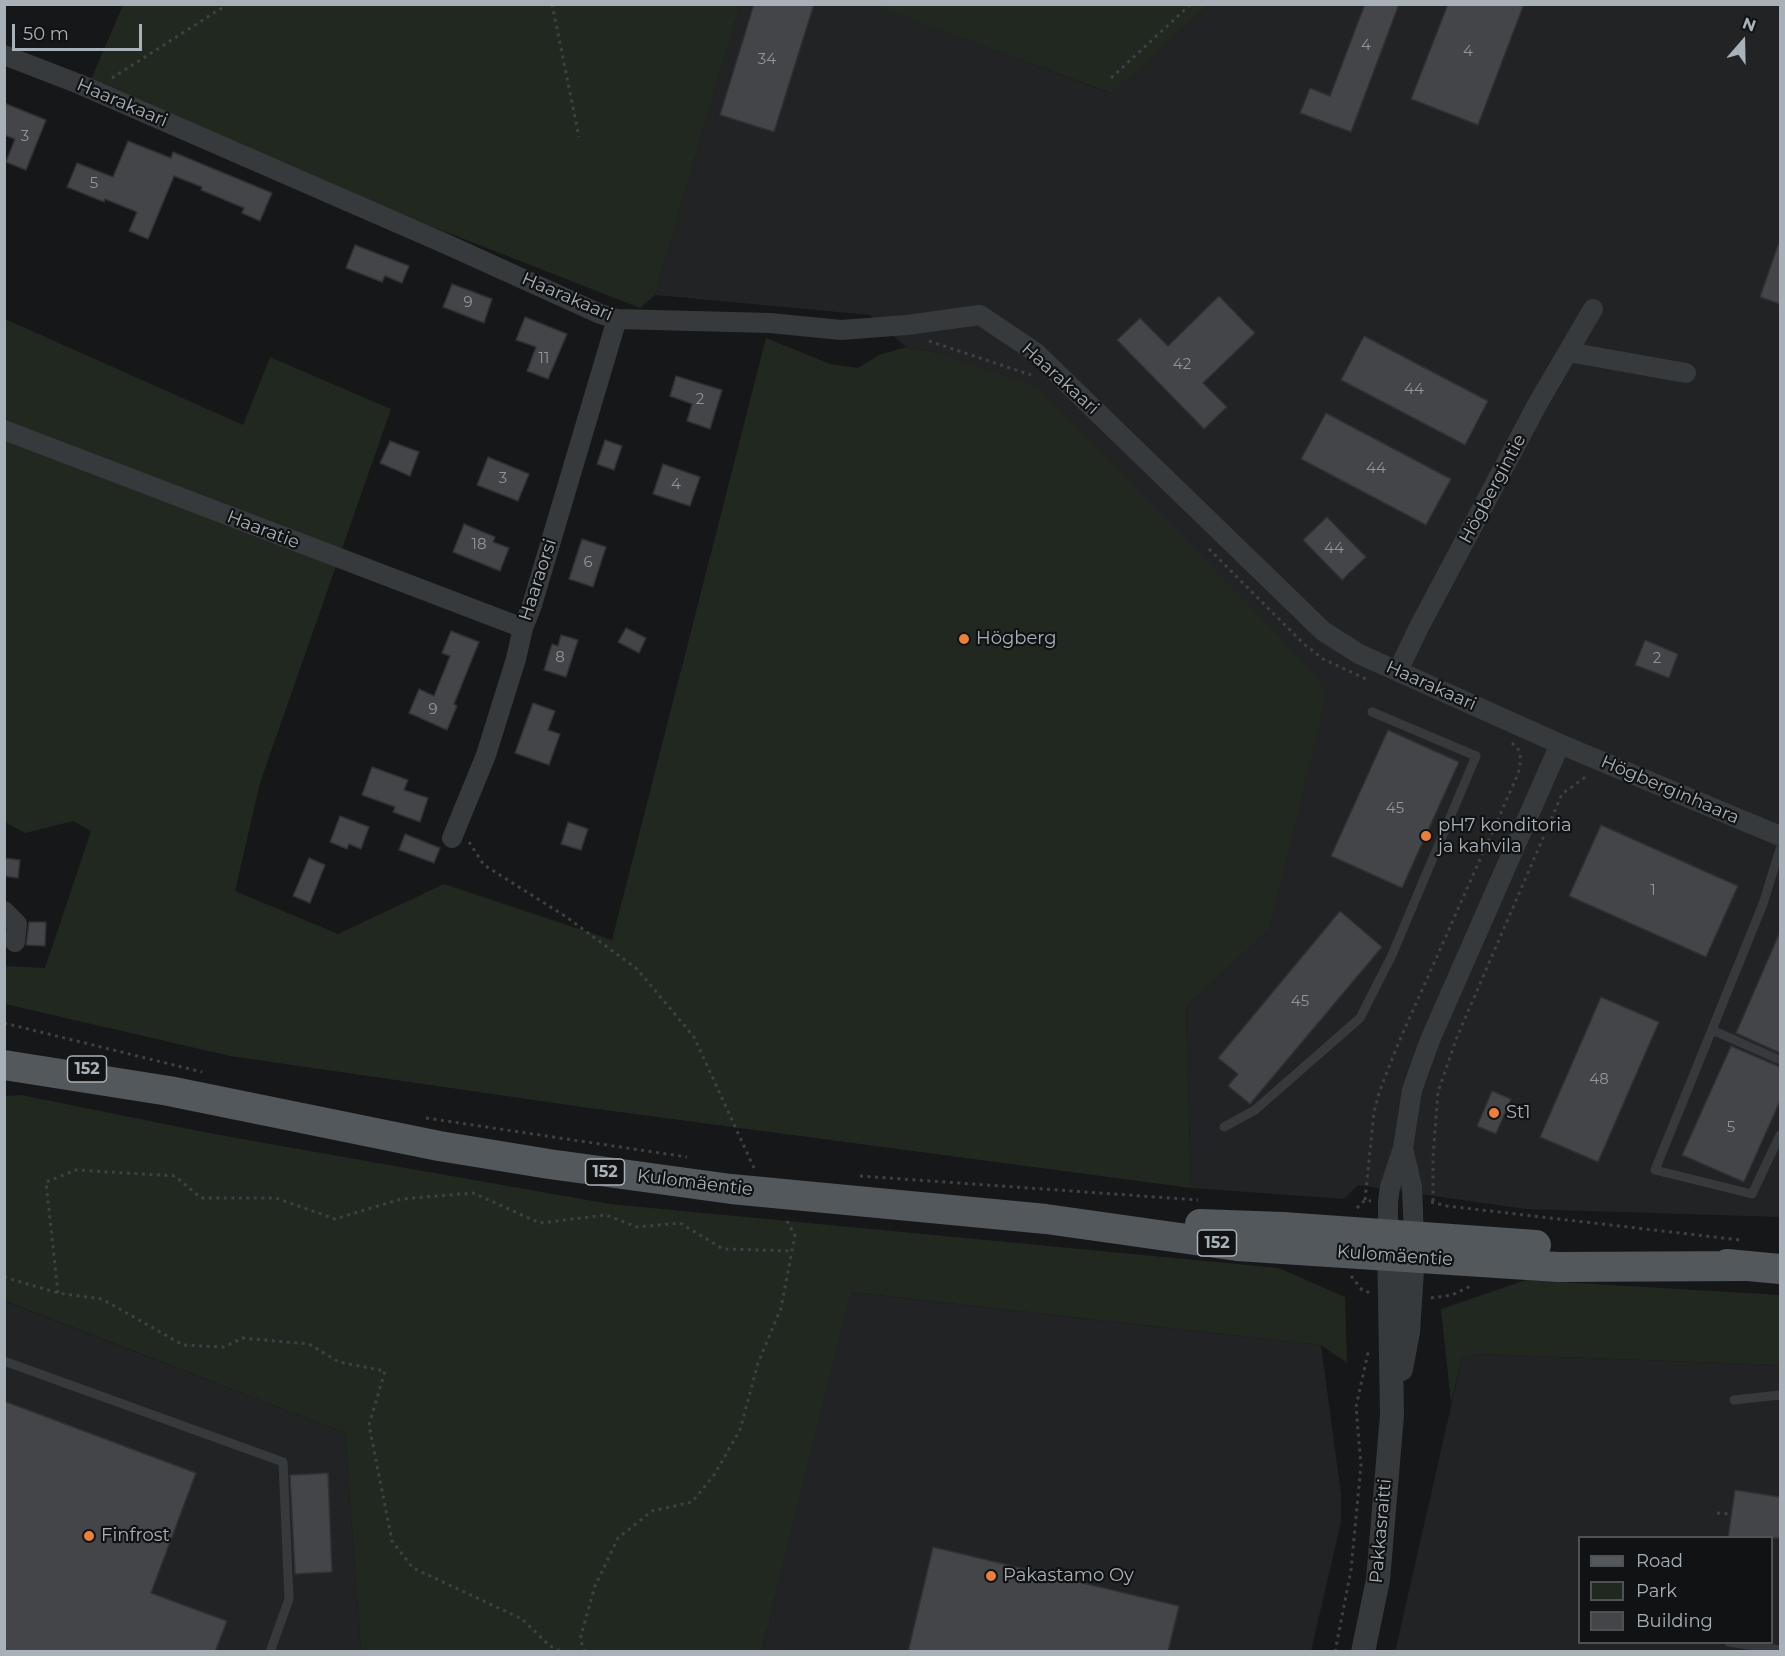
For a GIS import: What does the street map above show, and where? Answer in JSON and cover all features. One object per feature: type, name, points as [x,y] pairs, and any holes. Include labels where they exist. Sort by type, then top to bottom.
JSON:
[{"type":"main road","name":"Kulomäentie","points":[[4,1046],[169,1091]]},
{"type":"main road","name":"Kulomäentie","points":[[4,1065],[169,1091],[439,1146],[731,1189],[1047,1219],[1237,1246],[1558,1246],[1745,1253],[1780,1269]]},
{"type":"street","name":"Haarakaari","points":[[4,55],[92,90],[446,244],[600,315],[617,319],[770,323],[841,330],[907,325],[980,315],[1035,352],[1323,631],[1359,654],[1560,744]]},
{"type":"street","name":"Högbergintie","points":[[1398,671],[1424,616],[1593,309]]},
{"type":"street","name":"Haaraorsi","points":[[455,832],[486,755],[617,319]]},
{"type":"street","points":[[1568,352],[1686,373]]},
{"type":"street","name":"Haaratie","points":[[4,430],[523,628]]},
{"type":"street","points":[[1401,1246],[1388,1202],[1390,1187],[1403,1148],[1412,1090],[1430,1040],[1560,744]]},
{"type":"street","name":"Högberginhaara","points":[[1560,744],[1780,837]]},
{"type":"street","points":[[4,910],[16,924],[15,942]]},
{"type":"street","points":[[1401,1246],[1424,1203],[1403,1148]]},
{"type":"street","name":"Pakkasraitti","points":[[1363,1652],[1378,1580],[1392,1409],[1401,1246]]},
{"type":"lane","points":[[1224,1128],[1255,1110],[1360,1018],[1392,954],[1476,756],[1372,712]]},
{"type":"lane","points":[[1780,849],[1763,904],[1655,1170],[1752,1194],[1780,1134]]},
{"type":"lane","points":[[1712,1030],[1780,1059]]},
{"type":"lane","points":[[4,1361],[283,1462],[289,1599],[270,1652]]},
{"type":"lane","points":[[1734,1400],[1780,1395]]},
{"type":"lane","points":[[1742,1644],[1780,1650]]},
{"type":"path","points":[[92,90],[228,4]]},
{"type":"path","points":[[552,4],[579,137]]},
{"type":"path","points":[[1111,78],[1191,4]]},
{"type":"path","points":[[927,341],[1034,376]]},
{"type":"path","points":[[1204,544],[1304,644],[1323,659],[1368,680]]},
{"type":"path","points":[[1353,1210],[1365,1200],[1374,1112],[1380,1090],[1398,1044],[1518,774],[1521,759],[1518,750],[1504,738]]},
{"type":"path","points":[[1597,778],[1587,776],[1562,794],[1457,1037],[1438,1092],[1433,1157],[1424,1203],[1745,1253]]},
{"type":"path","points":[[455,832],[484,865],[565,916],[637,969],[694,1037],[754,1168]]},
{"type":"path","points":[[4,1023],[203,1072]]},
{"type":"path","points":[[423,1117],[695,1159]]},
{"type":"path","points":[[743,1166],[763,1169]]},
{"type":"path","points":[[58,1293],[46,1182],[76,1170],[175,1176],[201,1198],[276,1198],[335,1219],[401,1198],[473,1192],[540,1223],[606,1215],[637,1227],[680,1223],[723,1248],[792,1251]]},
{"type":"path","points":[[858,1176],[1203,1200]]},
{"type":"path","points":[[1365,1200],[1388,1202]]},
{"type":"path","points":[[585,1652],[580,1639],[595,1586],[618,1538],[651,1511],[693,1502],[714,1475],[740,1430],[758,1363],[781,1308],[795,1235]]},
{"type":"path","points":[[4,1277],[58,1293],[102,1299],[183,1345],[224,1347],[242,1338],[309,1344],[339,1362],[385,1371],[369,1425],[392,1541],[413,1568],[522,1619],[550,1646],[563,1652]]},
{"type":"path","points":[[1717,1512],[1732,1514]]},
{"type":"shaded area","points":[[740,5],[875,5],[1110,93],[1209,5],[1780,5],[1780,1217],[1525,1209],[1358,1185],[1344,1199],[1191,1188],[1186,1007],[1268,931],[939,353],[906,347],[870,315],[655,295]]},
{"type":"shaded area","points":[[850,1292],[1321,1345],[1341,1494],[1341,1522],[1311,1651],[762,1652]]},
{"type":"shaded area","points":[[4,1301],[345,1433],[361,1651],[5,1651]]},
{"type":"shaded area","points":[[1478,1354],[1780,1365],[1780,1651],[1395,1652],[1462,1358]]},
{"type":"green space","points":[[1209,4],[1111,93],[873,5]]},
{"type":"green space","points":[[123,5],[740,5],[655,295],[640,308],[86,91]]},
{"type":"green space","points":[[5,319],[243,425],[270,357],[391,409],[260,783],[235,891],[338,934],[444,884],[612,940],[766,338],[830,364],[858,368],[879,355],[906,347],[938,353],[1039,388],[1307,665],[1327,693],[1268,931],[1186,1007],[1191,1188],[582,1107],[230,1056],[5,1004],[5,966],[45,968],[91,831],[73,821],[25,833],[5,822]]},
{"type":"green space","points":[[21,1095],[214,1134],[610,1204],[1279,1268],[1345,1297],[1347,1363],[1321,1345],[851,1292],[762,1651],[361,1651],[345,1433],[5,1301],[5,1096]]},
{"type":"green space","points":[[1526,1280],[1780,1295],[1780,1365],[1478,1354],[1462,1358],[1451,1403],[1441,1309]]},
{"type":"building","points":[[754,4],[814,4],[774,132],[720,115]]},
{"type":"building","points":[[1365,4],[1399,4],[1351,132],[1300,113],[1310,88],[1330,96]]},
{"type":"building","points":[[1448,4],[1524,4],[1478,125],[1411,99]]},
{"type":"building","points":[[4,103],[46,120],[26,170],[6,162],[15,139],[4,135]]},
{"type":"building","points":[[128,141],[171,158],[173,152],[272,193],[260,221],[242,213],[244,208],[174,176],[148,239],[129,231],[137,212],[67,187],[77,163],[113,177]]},
{"type":"building","points":[[355,245],[409,266],[402,283],[385,276],[382,282],[346,268]]},
{"type":"building","points":[[1778,245],[1780,245],[1780,304],[1760,297]]},
{"type":"building","points":[[452,284],[492,299],[484,323],[443,307]]},
{"type":"building","points":[[1219,296],[1255,333],[1203,383],[1227,407],[1204,429],[1117,340],[1140,318],[1168,346]]},
{"type":"building","points":[[525,317],[567,334],[548,379],[527,371],[536,347],[516,340]]},
{"type":"building","points":[[1364,336],[1488,401],[1465,445],[1341,380]]},
{"type":"building","points":[[676,376],[722,390],[710,429],[687,421],[692,404],[670,396]]},
{"type":"building","points":[[1326,413],[1451,479],[1426,525],[1301,459]]},
{"type":"building","points":[[605,440],[622,446],[614,470],[597,464]]},
{"type":"building","points":[[390,441],[419,452],[410,476],[380,463]]},
{"type":"building","points":[[488,457],[529,474],[518,501],[477,485]]},
{"type":"building","points":[[663,464],[700,477],[690,506],[653,494]]},
{"type":"building","points":[[1327,517],[1366,557],[1342,580],[1303,540]]},
{"type":"building","points":[[464,524],[495,537],[493,542],[509,548],[500,571],[453,552]]},
{"type":"building","points":[[582,539],[606,547],[593,587],[569,579]]},
{"type":"building","points":[[626,628],[646,638],[639,653],[618,642]]},
{"type":"building","points":[[451,631],[479,642],[454,704],[457,706],[447,730],[409,713],[419,689],[434,696],[450,656],[442,653]]},
{"type":"building","points":[[561,635],[578,640],[566,677],[544,670],[552,644],[558,646]]},
{"type":"building","points":[[1645,640],[1678,654],[1669,678],[1635,665]]},
{"type":"building","points":[[533,703],[555,711],[548,730],[560,734],[549,765],[515,753]]},
{"type":"building","points":[[1388,730],[1459,762],[1402,888],[1331,856]]},
{"type":"building","points":[[372,767],[408,780],[404,790],[428,798],[420,822],[393,812],[395,807],[362,795]]},
{"type":"building","points":[[340,816],[369,827],[361,849],[349,844],[347,849],[330,842]]},
{"type":"building","points":[[568,822],[588,829],[581,850],[561,844]]},
{"type":"building","points":[[1601,825],[1738,886],[1706,957],[1569,896]]},
{"type":"building","points":[[405,834],[440,848],[434,863],[399,850]]},
{"type":"building","points":[[4,858],[20,860],[18,878],[4,876]]},
{"type":"building","points":[[309,858],[325,865],[310,903],[293,896]]},
{"type":"building","points":[[1340,911],[1382,947],[1250,1104],[1228,1086],[1238,1074],[1218,1058]]},
{"type":"building","points":[[29,922],[46,922],[45,946],[26,945]]},
{"type":"building","points":[[1780,932],[1780,1053],[1736,1033]]},
{"type":"building","points":[[1601,997],[1659,1022],[1598,1162],[1540,1137]]},
{"type":"building","points":[[1731,1046],[1780,1067],[1780,1101],[1744,1182],[1682,1155]]},
{"type":"building","points":[[1492,1091],[1511,1099],[1496,1134],[1477,1126]]},
{"type":"building","name":"Finfrost","points":[[4,1401],[196,1473],[151,1593],[227,1621],[215,1652],[4,1652]]},
{"type":"building","points":[[328,1473],[332,1572],[295,1574],[290,1475]]},
{"type":"building","points":[[1735,1490],[1780,1497],[1780,1538],[1728,1536]]},
{"type":"building","name":"Pakastamo Oy","points":[[933,1547],[1179,1606],[1168,1652],[908,1652]]},
{"type":"place","name":"Högberg","points":[[964,639]]},
{"type":"place","name":"pH7 konditoria ja kahvila","points":[[1426,836]]},
{"type":"place","name":"St1","points":[[1494,1113]]},
{"type":"place","name":"Finfrost","points":[[89,1536]]},
{"type":"place","name":"Pakastamo Oy","points":[[991,1576]]}]
